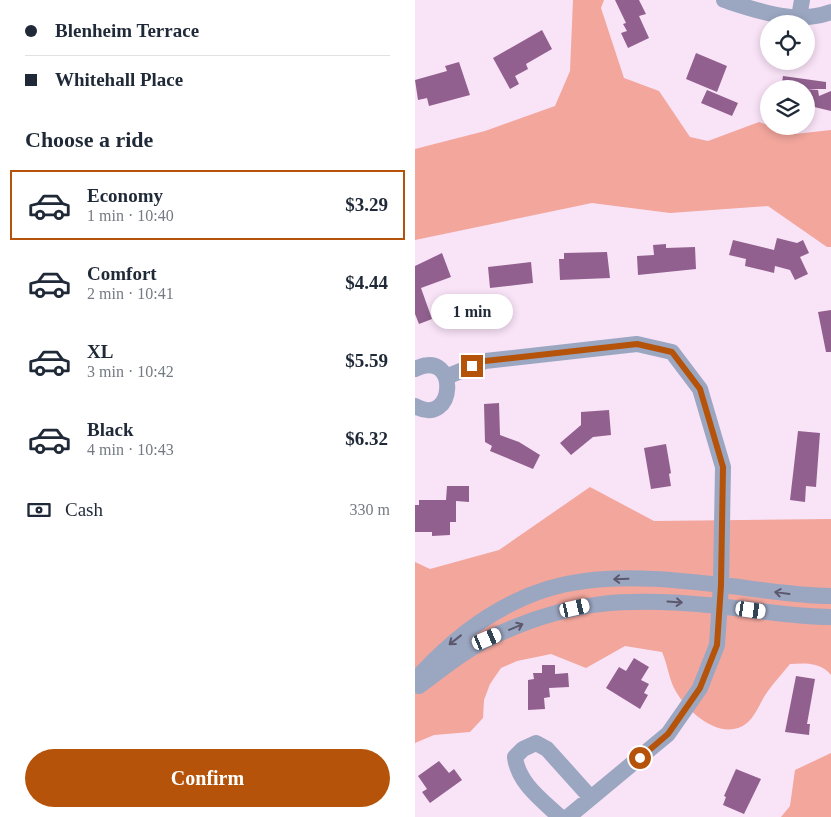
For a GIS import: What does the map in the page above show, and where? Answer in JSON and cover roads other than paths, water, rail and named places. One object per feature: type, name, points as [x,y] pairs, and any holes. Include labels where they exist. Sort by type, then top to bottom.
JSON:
[{"type":"street","points":[[724,0],[759,12],[783,15]]},
{"type":"street","points":[[799,15],[802,0]]},
{"type":"street","points":[[815,18],[831,12]]},
{"type":"street","points":[[446,377],[485,361],[637,344],[672,352],[700,389],[723,467],[721,585],[717,645],[700,688],[668,734],[568,817]]},
{"type":"street","points":[[415,368],[430,365],[442,372],[446,377],[448,391],[441,404],[427,410],[415,406]]},
{"type":"street","points":[[415,680],[440,652],[483,618],[540,591],[584,581],[628,579],[721,585],[805,596],[831,596]]},
{"type":"street","points":[[415,688],[487,639],[545,614],[589,604],[651,601],[719,606],[799,617],[831,618]]},
{"type":"street","points":[[560,817],[530,789],[517,769],[515,757],[523,749],[536,743],[547,749],[591,798]]}]
